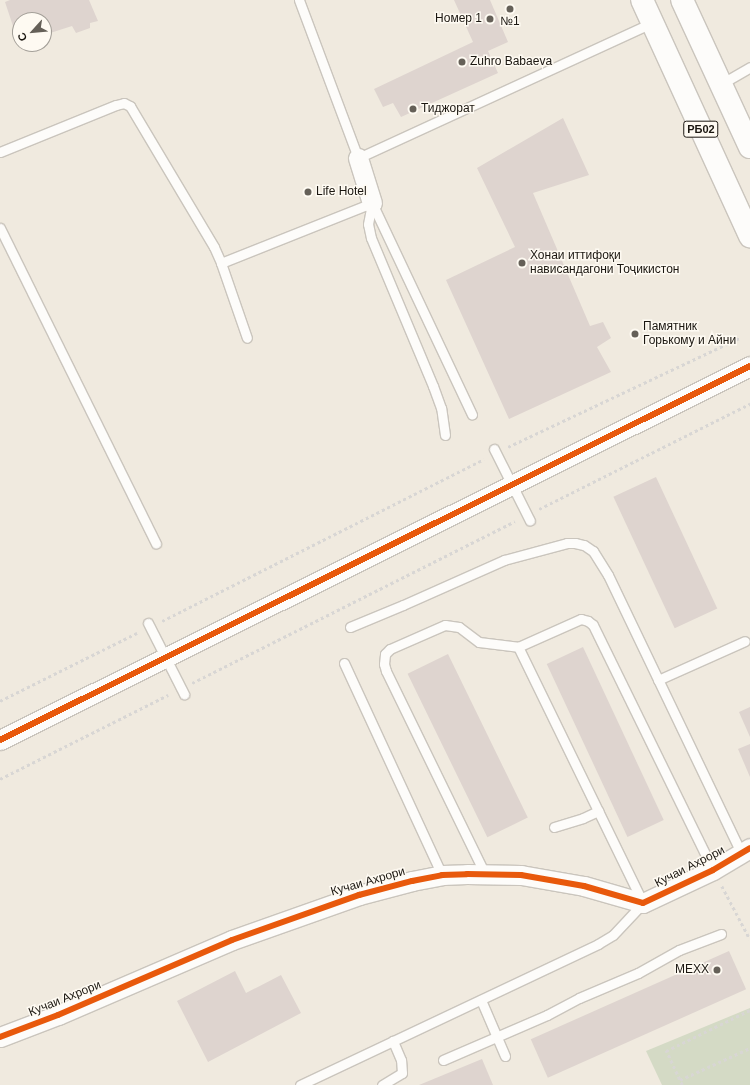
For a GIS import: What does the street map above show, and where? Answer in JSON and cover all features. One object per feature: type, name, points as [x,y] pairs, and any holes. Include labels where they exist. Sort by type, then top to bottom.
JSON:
[{"type":"highway","name":"РБ02","points":[[642,0],[750,236]]},
{"type":"highway","name":"РБ02","points":[[682,0],[750,147]]},
{"type":"street","points":[[358,158],[372,203]]},
{"type":"street","points":[[0,740],[750,366]]},
{"type":"street","name":"Кучаи Ахрори","points":[[0,1037],[114,991],[197,954],[308,912],[359,895],[412,881],[442,875],[485,874],[521,876],[584,886],[643,903],[713,870],[745,851]]},
{"type":"lane","points":[[299,0],[358,158],[652,23]]},
{"type":"lane","points":[[721,84],[750,67]]},
{"type":"lane","points":[[0,152],[116,106],[124,104],[130,106],[205,230],[221,263],[247,338]]},
{"type":"lane","points":[[221,263],[372,203]]},
{"type":"lane","points":[[372,203],[472,416]]},
{"type":"lane","points":[[372,203],[368,218],[368,231],[433,386],[441,408],[445,435]]},
{"type":"lane","points":[[0,228],[156,544]]},
{"type":"lane","points":[[495,451],[529,518]]},
{"type":"lane","points":[[350,627],[504,560],[567,543],[584,545],[593,551],[600,559],[658,680],[745,851]]},
{"type":"lane","points":[[485,874],[386,671],[384,658],[385,654],[390,649],[444,626],[459,626],[479,642],[518,647],[581,619],[588,621],[593,625],[713,870]]},
{"type":"lane","points":[[149,625],[182,692]]},
{"type":"lane","points":[[658,680],[745,641]]},
{"type":"lane","points":[[300,1085],[598,944],[613,935],[643,903],[518,647]]},
{"type":"lane","points":[[344,663],[442,875]]},
{"type":"lane","points":[[554,827],[584,818],[598,811]]},
{"type":"lane","points":[[443,1060],[547,1015],[579,998],[638,973],[679,950],[721,934]]},
{"type":"lane","points":[[481,1000],[505,1056]]},
{"type":"lane","points":[[382,1085],[402,1073],[401,1060],[393,1041]]},
{"type":"path","points":[[0,702],[149,625],[495,451],[740,338]]},
{"type":"path","points":[[0,779],[182,692],[529,518],[750,404]]},
{"type":"path","points":[[713,870],[750,939]]},
{"type":"path","points":[[682,1085],[666,1051],[750,1010]]},
{"type":"path","points":[[680,1080],[750,1048]]},
{"type":"green space","points":[[750,1008],[750,1085],[662,1085],[646,1051]]},
{"type":"building","points":[[10,0],[89,0],[98,21],[90,23],[90,28],[76,33],[72,26],[52,32],[52,12],[12,12],[12,23],[5,2]]},
{"type":"building","name":"Zuhro Babaeva","points":[[454,0],[490,0],[508,42],[488,51],[498,73],[401,117],[393,103],[383,107],[374,89],[473,42]]},
{"type":"building","name":"Хонаи иттифоқи нависандагони Тоҷикистон","points":[[563,118],[589,175],[533,193],[590,326],[603,322],[611,338],[597,347],[611,372],[509,419],[446,280],[515,247],[477,168]]},
{"type":"building","points":[[656,477],[717,608],[675,628],[613,497]]},
{"type":"building","points":[[583,647],[664,820],[627,837],[547,664]]},
{"type":"building","points":[[448,654],[528,818],[487,837],[408,674]]},
{"type":"building","points":[[750,707],[750,737],[739,712]]},
{"type":"building","points":[[750,744],[750,777],[738,749]]},
{"type":"building","points":[[729,951],[746,989],[548,1078],[531,1039]]},
{"type":"building","points":[[235,971],[246,993],[281,975],[301,1013],[208,1062],[177,1001]]},
{"type":"building","points":[[482,1059],[493,1085],[419,1085]]},
{"type":"cycle path","points":[[0,740],[750,366]]},
{"type":"cycle path","points":[[0,1037],[58,1015],[232,940],[359,895],[412,881],[442,875],[521,875],[584,886],[643,903],[713,870],[750,848]]},
{"type":"place","name":"№1","points":[[510,9]]},
{"type":"place","name":"Номер 1","points":[[490,19]]},
{"type":"place","name":"Zuhro Babaeva","points":[[462,62]]},
{"type":"place","name":"Тиджорат","points":[[413,109]]},
{"type":"place","name":"Life Hotel","points":[[308,192]]},
{"type":"place","name":"Хонаи иттифоқи нависандагони Тоҷикистон","points":[[522,263]]},
{"type":"place","name":"Памятник Горькому и Айни","points":[[635,334]]},
{"type":"place","name":"MEXX","points":[[717,970]]}]
